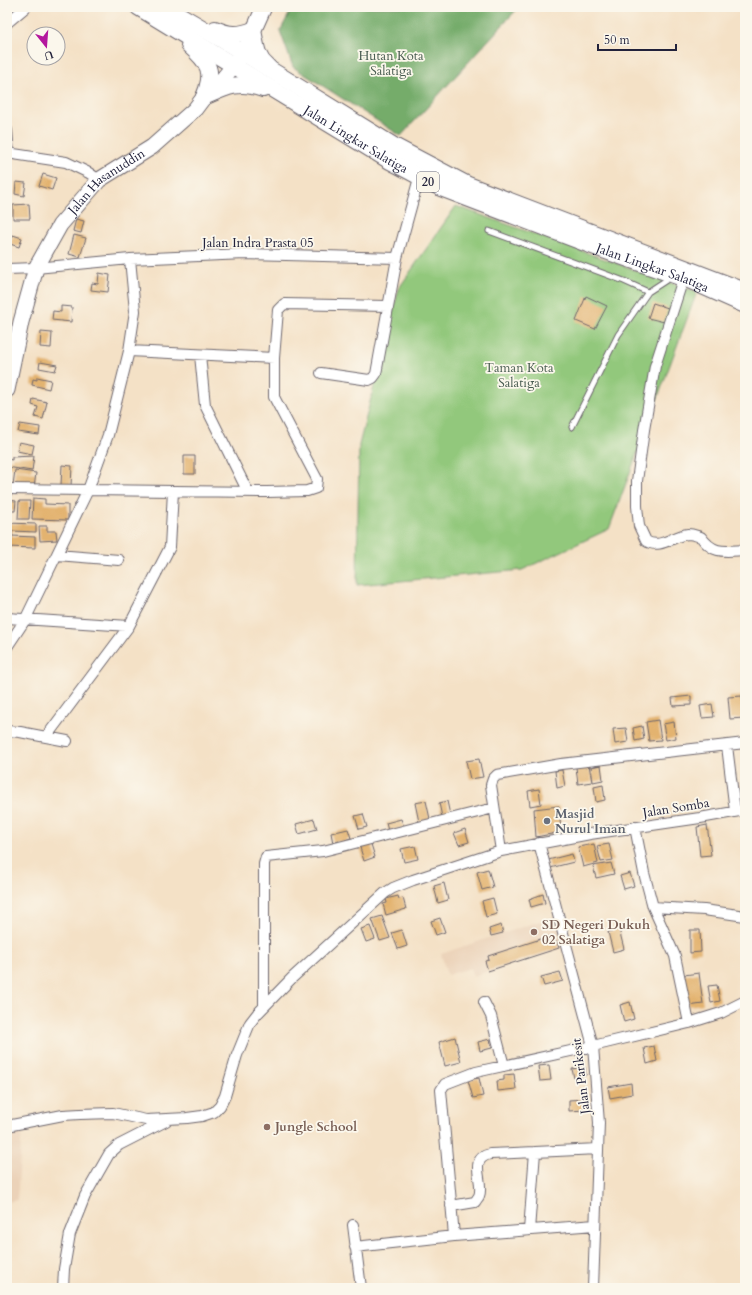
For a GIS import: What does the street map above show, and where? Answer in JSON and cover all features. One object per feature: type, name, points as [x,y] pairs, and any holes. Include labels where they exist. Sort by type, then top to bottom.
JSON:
[{"type":"highway","name":"Jalan Lingkar Salatiga","points":[[138,7],[171,28],[286,79],[394,146],[468,185],[677,273],[745,304]]},
{"type":"highway","name":"Jalan Lingkar Salatiga","points":[[168,9],[219,38],[238,59],[285,97],[419,178],[441,188],[606,251],[677,273],[745,291]]},
{"type":"highway","points":[[168,9],[228,34],[238,35],[253,30],[257,53],[264,64],[286,79]]},
{"type":"highway","points":[[171,28],[200,55],[207,66],[210,80],[204,97]]},
{"type":"highway","points":[[204,97],[224,88],[241,84],[254,85],[285,97]]},
{"type":"main road","name":"Jalan Hasanuddin","points":[[7,390],[9,371],[36,268],[60,225],[99,180],[152,147],[195,109],[204,97],[221,81],[238,59],[264,7]]},
{"type":"street","points":[[7,23],[26,7]]},
{"type":"street","points":[[7,130],[8,153],[66,162],[89,173],[99,180]]},
{"type":"street","points":[[321,373],[369,380],[376,374],[397,258],[419,178]]},
{"type":"street","name":"Jalan Indra Prasta 05","points":[[7,269],[130,260],[245,254],[397,258]]},
{"type":"street","points":[[7,647],[25,620],[88,490],[108,435],[129,351],[135,311],[130,260]]},
{"type":"street","points":[[677,273],[655,366],[637,481],[639,526],[646,541],[654,544],[666,542],[688,534],[701,537],[709,547],[717,551],[745,550]]},
{"type":"street","points":[[7,490],[248,492],[307,491],[316,488],[317,479],[274,397],[274,358],[278,310],[284,304],[388,306]]},
{"type":"street","points":[[129,351],[274,358]]},
{"type":"street","points":[[200,355],[204,405],[248,492]]},
{"type":"street","points":[[46,737],[129,626],[170,547],[173,491]]},
{"type":"street","points":[[57,555],[119,560]]},
{"type":"street","points":[[7,618],[129,626]]},
{"type":"street","points":[[7,731],[67,741]]},
{"type":"street","points":[[501,851],[491,785],[492,779],[497,775],[561,764],[745,743]]},
{"type":"street","points":[[726,746],[740,810]]},
{"type":"street","points":[[264,1006],[264,864],[266,857],[323,851],[494,808]]},
{"type":"street","name":"Jalan Somba","points":[[7,1126],[63,1115],[113,1113],[142,1119],[170,1119],[202,1116],[214,1112],[220,1106],[225,1096],[250,1023],[264,1006],[292,978],[389,890],[438,870],[501,851],[590,834],[700,818],[740,810]]},
{"type":"street","points":[[635,827],[644,873],[653,907],[675,956],[689,1023]]},
{"type":"street","name":"Jalan Parikesit","points":[[539,843],[593,1046],[599,1123],[593,1288]]},
{"type":"street","points":[[653,907],[704,910],[745,916]]},
{"type":"street","points":[[454,1236],[441,1090],[445,1084],[476,1072],[689,1023],[720,1013],[745,1001]]},
{"type":"street","points":[[484,1002],[491,1016],[504,1066]]},
{"type":"street","points":[[63,1288],[64,1269],[70,1234],[85,1196],[109,1154],[119,1145],[170,1119]]},
{"type":"street","points":[[451,1206],[475,1202],[479,1196],[478,1164],[483,1156],[490,1154],[598,1149]]},
{"type":"street","points":[[529,1230],[535,1152]]},
{"type":"street","points":[[353,1225],[361,1288]]},
{"type":"street","points":[[355,1247],[454,1236],[595,1225]]},
{"type":"lane","points":[[489,231],[648,292]]},
{"type":"lane","points":[[572,427],[618,335],[648,292],[677,273]]},
{"type":"shaded area","name":"SD Negeri Dukuh 02 Salatiga","points":[[555,916],[563,947],[473,976],[470,968],[447,975],[441,954]]},
{"type":"shaded area","points":[[22,1129],[17,1200],[7,1202],[7,1132]]},
{"type":"green space","name":"Hutan Kota Salatiga","points":[[293,7],[519,7],[401,136],[293,67],[280,31]]},
{"type":"green space","name":"Taman Kota Salatiga","points":[[456,206],[697,292],[609,529],[522,570],[357,585],[359,445],[399,288]]},
{"type":"building","points":[[43,174],[56,178],[52,190],[39,186]]},
{"type":"building","points":[[16,182],[26,183],[24,196],[15,194]]},
{"type":"building","points":[[29,204],[30,219],[13,219],[13,205]]},
{"type":"building","points":[[76,219],[84,221],[81,233],[73,231]]},
{"type":"building","points":[[13,235],[22,238],[19,247],[10,244]]},
{"type":"building","points":[[74,235],[86,238],[80,257],[69,254]]},
{"type":"building","points":[[99,273],[110,275],[108,292],[91,290],[92,283],[98,284]]},
{"type":"building","points":[[586,296],[607,306],[595,329],[576,321]]},
{"type":"building","points":[[653,303],[668,308],[664,322],[648,318]]},
{"type":"building","points":[[61,306],[72,307],[71,322],[52,320],[53,311],[61,312]]},
{"type":"building","points":[[41,332],[52,333],[51,348],[40,347]]},
{"type":"building","points":[[40,362],[57,365],[55,371],[39,368]]},
{"type":"building","points":[[37,377],[51,380],[49,389],[32,385],[33,379],[37,380]]},
{"type":"building","points":[[33,399],[47,402],[43,419],[35,417],[38,407],[32,405]]},
{"type":"building","points":[[20,424],[40,427],[39,435],[18,432]]},
{"type":"building","points":[[19,442],[34,445],[32,454],[17,451]]},
{"type":"building","points":[[34,456],[32,471],[7,467],[7,459],[12,460],[12,457]]},
{"type":"building","points":[[184,456],[195,456],[195,474],[184,474]]},
{"type":"building","points":[[62,465],[72,466],[71,486],[61,485]]},
{"type":"building","points":[[15,470],[36,473],[34,488],[13,485]]},
{"type":"building","points":[[33,498],[45,499],[45,504],[68,505],[68,520],[32,519]]},
{"type":"building","points":[[7,500],[16,501],[15,511],[7,511]]},
{"type":"building","points":[[19,501],[30,501],[29,519],[18,519]]},
{"type":"building","points":[[7,523],[36,524],[36,532],[12,531],[12,536],[35,537],[35,548],[7,547]]},
{"type":"building","points":[[39,526],[47,526],[47,531],[56,531],[57,540],[40,541]]},
{"type":"building","points":[[691,696],[691,705],[673,706],[672,698]]},
{"type":"building","points":[[742,696],[744,718],[730,719],[728,697]]},
{"type":"building","points":[[712,704],[714,717],[702,718],[700,706]]},
{"type":"building","points":[[658,720],[661,740],[649,741],[646,722]]},
{"type":"building","points":[[674,722],[676,738],[666,740],[663,724]]},
{"type":"building","points":[[642,726],[644,739],[635,741],[633,728]]},
{"type":"building","points":[[626,728],[628,742],[615,744],[613,729]]},
{"type":"building","points":[[479,759],[483,777],[470,779],[466,761]]},
{"type":"building","points":[[589,765],[592,782],[578,784],[576,767]]},
{"type":"building","points":[[601,765],[603,780],[593,782],[591,767]]},
{"type":"building","points":[[562,770],[565,786],[557,788],[555,771]]},
{"type":"building","points":[[603,785],[605,800],[596,802],[594,787]]},
{"type":"building","points":[[539,789],[541,804],[530,806],[528,791]]},
{"type":"building","points":[[426,801],[430,819],[419,822],[415,803]]},
{"type":"building","points":[[447,801],[450,815],[442,817],[439,803]]},
{"type":"building","name":"Masjid Nurul Iman","points":[[559,806],[561,832],[536,837],[534,809]]},
{"type":"building","points":[[363,814],[367,827],[359,829],[355,816]]},
{"type":"building","points":[[314,819],[317,829],[299,834],[296,824]]},
{"type":"building","points":[[401,819],[404,827],[388,831],[386,823]]},
{"type":"building","points":[[707,825],[711,855],[700,856],[697,827]]},
{"type":"building","points":[[348,829],[351,838],[345,840],[346,842],[340,843],[339,841],[333,843],[331,833]]},
{"type":"building","points":[[465,829],[469,842],[459,845],[454,833]]},
{"type":"building","points":[[370,841],[375,857],[364,861],[359,844]]},
{"type":"building","points":[[594,844],[598,863],[583,867],[578,847]]},
{"type":"building","points":[[609,844],[613,860],[601,862],[597,846]]},
{"type":"building","points":[[415,846],[418,859],[404,862],[401,849]]},
{"type":"building","points":[[572,854],[574,862],[550,868],[548,860]]},
{"type":"building","points":[[611,863],[614,874],[596,878],[593,866]]},
{"type":"building","points":[[488,869],[493,887],[482,890],[477,872]]},
{"type":"building","points":[[630,873],[634,886],[624,889],[620,876]]},
{"type":"building","points":[[444,883],[448,900],[438,903],[434,886]]},
{"type":"building","points":[[543,894],[545,903],[531,907],[529,899]]},
{"type":"building","points":[[398,896],[399,899],[403,898],[406,909],[386,915],[383,904],[387,903],[386,899]]},
{"type":"building","points":[[493,898],[497,914],[486,917],[482,901]]},
{"type":"building","points":[[382,916],[390,938],[380,941],[372,919]]},
{"type":"building","points":[[440,918],[445,932],[436,935],[431,921]]},
{"type":"building","points":[[501,925],[503,933],[491,936],[489,929]]},
{"type":"building","points":[[370,926],[375,939],[366,942],[361,929]]},
{"type":"building","points":[[619,929],[624,949],[613,952],[608,932]]},
{"type":"building","points":[[402,930],[407,946],[398,949],[392,933]]},
{"type":"building","points":[[690,930],[700,930],[701,952],[690,953]]},
{"type":"building","points":[[550,936],[553,943],[557,942],[559,948],[488,971],[485,961],[489,960],[488,956]]},
{"type":"building","points":[[560,972],[563,981],[544,986],[541,977]]},
{"type":"building","points":[[699,973],[703,1004],[688,1006],[684,975]]},
{"type":"building","points":[[717,985],[720,1001],[711,1003],[708,986]]},
{"type":"building","points":[[630,1002],[634,1019],[624,1022],[620,1005]]},
{"type":"building","points":[[455,1037],[461,1062],[445,1066],[439,1042]]},
{"type":"building","points":[[490,1039],[492,1048],[480,1051],[478,1042]]},
{"type":"building","points":[[654,1046],[657,1061],[647,1064],[644,1048]]},
{"type":"building","points":[[549,1065],[551,1080],[540,1081],[538,1066]]},
{"type":"building","points":[[585,1067],[586,1075],[574,1078],[572,1069]]},
{"type":"building","points":[[514,1074],[516,1089],[498,1091],[497,1081],[504,1080],[504,1075]]},
{"type":"building","points":[[479,1078],[483,1096],[473,1098],[468,1080]]},
{"type":"building","points":[[631,1083],[632,1094],[610,1098],[608,1087]]},
{"type":"building","points":[[584,1099],[585,1110],[569,1111],[569,1100]]},
{"type":"place","name":"Masjid Nurul Iman","points":[[547,821]]},
{"type":"place","name":"SD Negeri Dukuh 02 Salatiga","points":[[534,932]]},
{"type":"place","name":"Jungle School","points":[[267,1127]]}]
